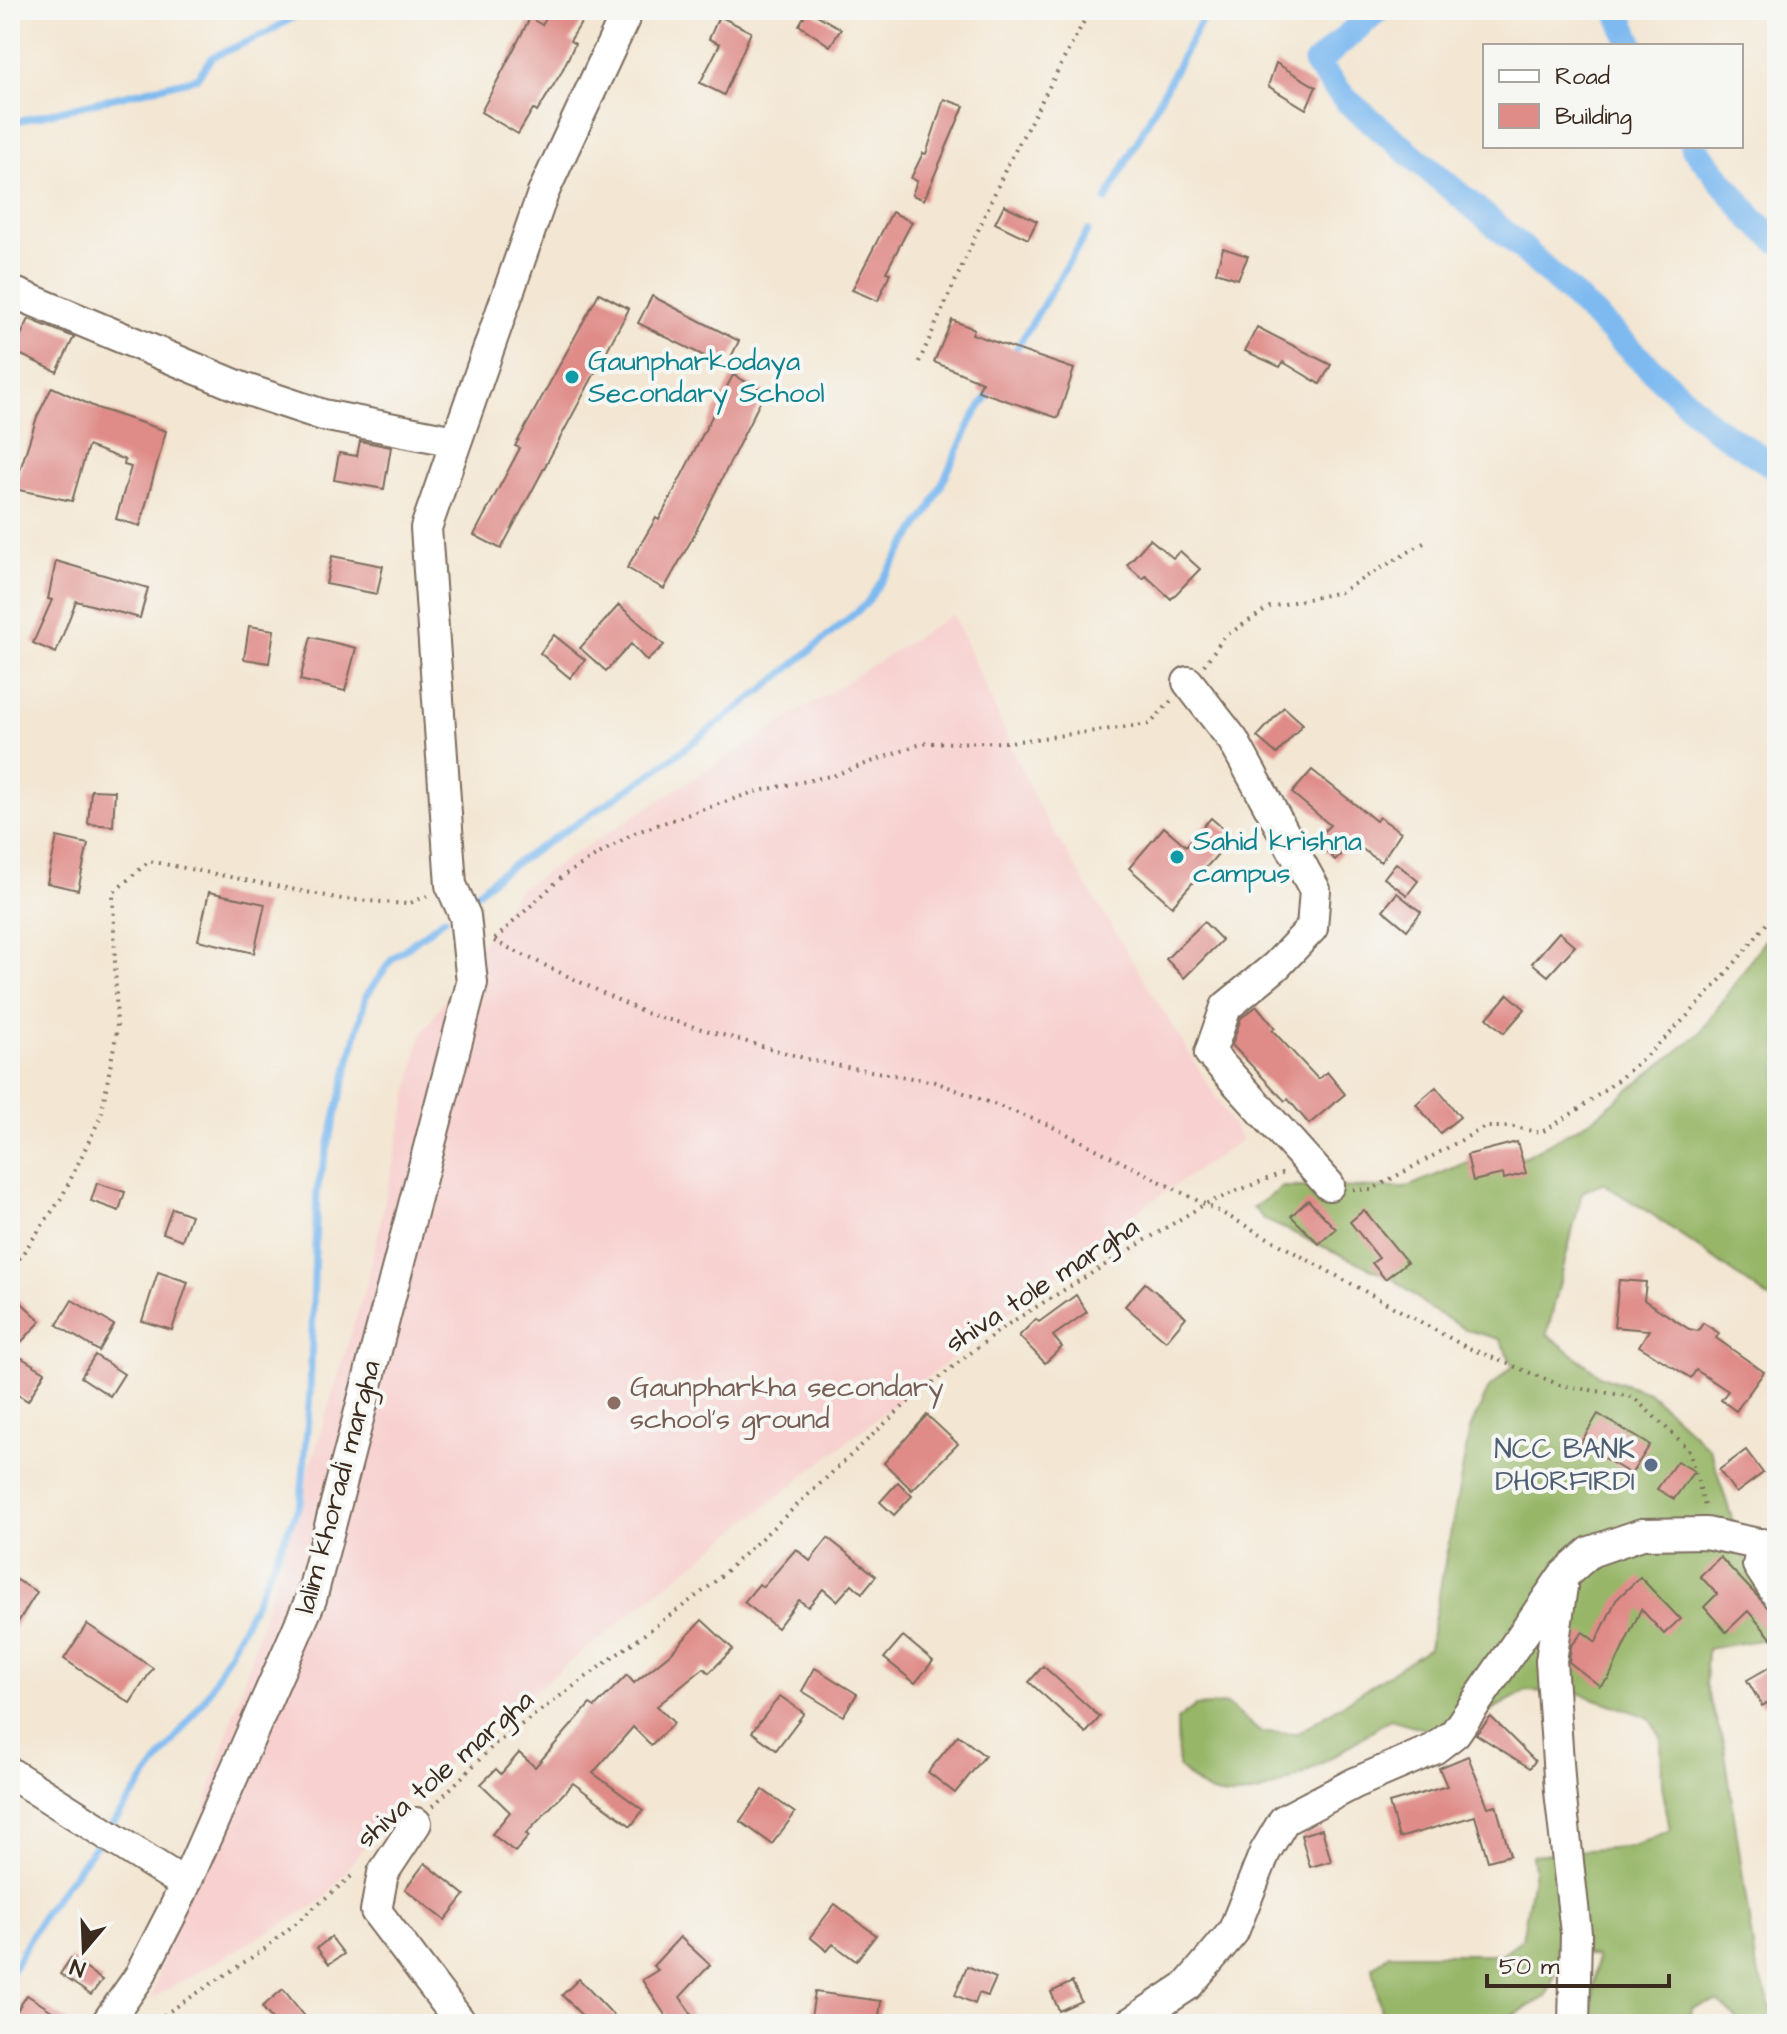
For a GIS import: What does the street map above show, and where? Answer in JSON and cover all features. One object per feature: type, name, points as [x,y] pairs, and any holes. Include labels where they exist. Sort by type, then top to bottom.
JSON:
[{"type":"street","points":[[451,885],[426,528],[543,193],[628,10]]},
{"type":"street","points":[[10,291],[140,348],[258,394],[323,415],[455,441]]},
{"type":"street","points":[[1188,682],[1233,740],[1315,890],[1312,928],[1276,966],[1226,1007],[1210,1053],[1329,1185]]},
{"type":"street","name":"lalim khoradi margha","points":[[106,2024],[139,1977],[185,1884],[311,1599],[472,983],[465,916],[451,885]]},
{"type":"street","points":[[1129,2024],[1188,1985],[1233,1932],[1265,1852],[1284,1820],[1355,1783],[1434,1749],[1455,1733],[1563,1576],[1590,1552],[1631,1537],[1706,1533],[1772,1547],[1758,1565],[1777,1594]]},
{"type":"street","points":[[1563,1576],[1551,1661],[1560,1791],[1576,1933],[1574,2024]]},
{"type":"street","points":[[10,1773],[185,1884]]},
{"type":"street","points":[[416,1823],[383,1873],[376,1911],[462,2024]]},
{"type":"path","points":[[919,362],[1006,168],[1090,10]]},
{"type":"path","points":[[493,941],[564,875],[634,833],[754,792],[835,775],[924,743],[1010,742],[1150,724],[1224,637],[1270,607],[1340,592],[1424,543]]},
{"type":"path","points":[[10,1272],[62,1197],[101,1116],[117,1030],[113,893],[149,861],[342,899],[408,904],[451,885]]},
{"type":"path","name":"shiva tole margha","points":[[416,1823],[495,1744],[710,1586],[931,1383],[1005,1326],[1205,1204],[1293,1169],[1329,1185],[1371,1190],[1485,1127],[1516,1127],[1540,1133],[1575,1113],[1655,1046],[1732,970],[1777,910]]},
{"type":"path","points":[[465,916],[493,941],[645,1013],[818,1062],[935,1082],[1049,1125],[1205,1204],[1466,1347],[1560,1385],[1633,1397],[1688,1448],[1705,1500],[1706,1533]]},
{"type":"path","name":"shiva tole margha","points":[[150,2024],[266,1948],[358,1871]]},
{"type":"shaded area","name":"Gaunpharkha secondary school's ground","points":[[953,614],[1038,806],[1242,1140],[1137,1211],[545,1682],[393,1808],[324,1900],[151,1999],[213,1780],[368,1279],[421,1035],[518,890]]},
{"type":"green space","points":[[1777,883],[1777,1304],[1653,1215],[1602,1183],[1582,1192],[1547,1334],[1601,1376],[1648,1392],[1710,1449],[1744,1557],[1777,1607],[1777,1637],[1707,1649],[1705,1684],[1724,1745],[1755,1962],[1777,2024],[1742,2024],[1718,2001],[1692,2008],[1690,2024],[1590,2024],[1597,1957],[1566,1949],[1546,1997],[1496,2024],[1383,2024],[1373,1967],[1389,1954],[1502,1954],[1522,1939],[1534,1870],[1532,1855],[1634,1846],[1670,1830],[1662,1785],[1661,1737],[1648,1717],[1578,1693],[1526,1691],[1446,1735],[1390,1719],[1302,1774],[1252,1794],[1229,1796],[1207,1791],[1178,1767],[1177,1720],[1195,1706],[1227,1704],[1260,1732],[1298,1733],[1429,1648],[1470,1429],[1489,1388],[1513,1366],[1500,1339],[1467,1330],[1429,1308],[1394,1279],[1265,1220],[1253,1208],[1283,1187],[1405,1188],[1463,1164],[1526,1156],[1594,1118],[1700,1033],[1767,937]]},
{"type":"building","points":[[552,10],[589,10],[570,41],[575,44],[561,73],[537,112],[533,109],[518,134],[481,112],[530,18],[542,25]]},
{"type":"building","points":[[808,10],[841,29],[830,46],[799,25]]},
{"type":"building","points":[[719,16],[751,32],[724,95],[700,83],[720,44],[709,39]]},
{"type":"building","points":[[1276,63],[1316,87],[1306,109],[1268,86]]},
{"type":"building","points":[[944,99],[964,106],[924,200],[912,195],[917,181],[911,178],[923,153],[926,154]]},
{"type":"building","points":[[1004,205],[1037,221],[1028,239],[995,223]]},
{"type":"building","points":[[892,212],[912,222],[886,272],[890,273],[878,301],[852,290]]},
{"type":"building","points":[[1223,248],[1248,256],[1238,279],[1216,272]]},
{"type":"building","name":"Gaunpharkodaya Secondary School","points":[[599,293],[629,309],[501,549],[474,535],[520,448],[515,446]]},
{"type":"building","points":[[652,296],[739,341],[726,367],[638,323]]},
{"type":"building","points":[[29,319],[74,337],[57,372],[13,351]]},
{"type":"building","points":[[952,320],[974,329],[972,334],[1074,369],[1058,418],[978,391],[982,382],[934,362]]},
{"type":"building","points":[[1257,327],[1331,365],[1320,384],[1283,362],[1280,367],[1245,351]]},
{"type":"building","points":[[733,375],[765,392],[664,589],[627,568],[656,518],[659,520]]},
{"type":"building","points":[[52,387],[97,408],[166,431],[140,526],[116,519],[131,467],[124,465],[125,460],[88,446],[72,501],[14,489],[37,417]]},
{"type":"building","points":[[360,441],[391,447],[384,489],[334,480],[339,453],[357,456]]},
{"type":"building","points":[[1150,539],[1173,558],[1180,551],[1200,569],[1171,599],[1146,576],[1143,579],[1127,565]]},
{"type":"building","points":[[332,556],[383,566],[377,594],[326,584]]},
{"type":"building","points":[[56,561],[148,588],[140,618],[76,601],[56,653],[33,643],[52,600],[48,599]]},
{"type":"building","points":[[619,605],[664,645],[647,661],[631,644],[606,671],[580,648]]},
{"type":"building","points":[[249,626],[274,630],[269,663],[244,659]]},
{"type":"building","points":[[554,635],[585,660],[570,678],[540,653]]},
{"type":"building","points":[[311,637],[356,648],[345,691],[300,680]]},
{"type":"building","points":[[1284,707],[1303,724],[1277,754],[1257,737]]},
{"type":"building","points":[[1312,770],[1376,821],[1379,817],[1401,832],[1381,862],[1352,842],[1335,860],[1315,840],[1330,825],[1292,793]]},
{"type":"building","points":[[91,790],[115,791],[113,826],[88,824]]},
{"type":"building","name":"Sahid krishna campus","points":[[1211,818],[1233,837],[1172,906],[1129,868],[1164,827],[1186,846]]},
{"type":"building","points":[[57,837],[88,844],[78,890],[47,883]]},
{"type":"building","points":[[1396,863],[1418,881],[1407,895],[1384,878]]},
{"type":"building","points":[[209,892],[265,904],[254,953],[198,940]]},
{"type":"building","points":[[1397,893],[1421,912],[1407,930],[1383,910]]},
{"type":"building","points":[[1204,922],[1222,940],[1184,978],[1166,959]]},
{"type":"building","points":[[1559,932],[1575,946],[1548,976],[1532,963]]},
{"type":"building","points":[[1508,994],[1525,1009],[1504,1033],[1487,1018]]},
{"type":"building","points":[[1257,1006],[1275,1028],[1272,1030],[1318,1079],[1327,1072],[1345,1094],[1309,1124],[1288,1099],[1285,1101],[1232,1045],[1241,1018]]},
{"type":"building","points":[[1436,1087],[1460,1117],[1440,1133],[1416,1104]]},
{"type":"building","points":[[1517,1142],[1526,1173],[1504,1179],[1503,1174],[1473,1181],[1467,1155]]},
{"type":"building","points":[[97,1183],[125,1192],[119,1211],[91,1201]]},
{"type":"building","points":[[1308,1200],[1336,1229],[1319,1244],[1291,1216]]},
{"type":"building","points":[[172,1208],[191,1215],[182,1240],[163,1233]]},
{"type":"building","points":[[1364,1210],[1407,1262],[1385,1279],[1372,1263],[1379,1258],[1350,1222]]},
{"type":"building","points":[[158,1272],[188,1282],[172,1330],[142,1321]]},
{"type":"building","points":[[1619,1280],[1646,1282],[1644,1300],[1689,1329],[1698,1331],[1703,1323],[1719,1333],[1716,1338],[1764,1372],[1736,1411],[1721,1400],[1728,1391],[1696,1370],[1691,1378],[1639,1346],[1649,1330],[1614,1327]]},
{"type":"building","points":[[1145,1283],[1186,1317],[1166,1341],[1125,1306]]},
{"type":"building","points":[[10,1292],[41,1321],[12,1352],[45,1372],[28,1401],[10,1390]]},
{"type":"building","points":[[1076,1295],[1087,1312],[1053,1336],[1062,1347],[1045,1363],[1019,1336],[1036,1319],[1039,1322]]},
{"type":"building","points":[[72,1300],[114,1325],[99,1351],[57,1325]]},
{"type":"building","points":[[95,1355],[124,1374],[110,1396],[81,1377]]},
{"type":"building","points":[[1598,1414],[1650,1445],[1631,1474],[1580,1444]]},
{"type":"building","points":[[927,1415],[958,1444],[912,1490],[884,1463]]},
{"type":"building","points":[[1746,1450],[1763,1473],[1736,1493],[1719,1470]]},
{"type":"building","points":[[1677,1461],[1694,1471],[1674,1499],[1657,1489]]},
{"type":"building","points":[[898,1482],[912,1496],[894,1515],[880,1502]]},
{"type":"building","points":[[828,1538],[876,1576],[862,1593],[852,1584],[837,1601],[823,1589],[808,1607],[799,1600],[777,1628],[744,1602],[759,1584],[763,1587],[796,1549],[810,1561]]},
{"type":"building","points":[[1720,1557],[1777,1617],[1777,1645],[1748,1611],[1726,1632],[1704,1607],[1717,1594],[1700,1576]]},
{"type":"building","points":[[10,1576],[37,1592],[10,1635]]},
{"type":"building","points":[[1640,1577],[1680,1619],[1664,1634],[1641,1609],[1609,1678],[1600,1686],[1569,1662],[1571,1646],[1583,1632],[1596,1642],[1616,1600]]},
{"type":"building","points":[[702,1620],[733,1649],[709,1673],[704,1668],[657,1706],[674,1723],[651,1745],[633,1727],[593,1773],[643,1810],[631,1826],[573,1783],[526,1834],[529,1836],[515,1852],[492,1834],[510,1812],[481,1784],[496,1769],[501,1774],[519,1753],[535,1767],[590,1704],[595,1707],[627,1675],[634,1683],[671,1653]]},
{"type":"building","points":[[87,1624],[153,1668],[130,1703],[64,1659]]},
{"type":"building","points":[[903,1636],[933,1661],[915,1683],[884,1658]]},
{"type":"building","points":[[1777,1663],[1777,1698],[1762,1706],[1747,1680]]},
{"type":"building","points":[[1043,1666],[1100,1717],[1086,1733],[1029,1682]]},
{"type":"building","points":[[815,1668],[857,1694],[843,1716],[802,1691]]},
{"type":"building","points":[[780,1696],[804,1713],[776,1750],[752,1732]]},
{"type":"building","points":[[1491,1717],[1535,1761],[1530,1768],[1476,1734]]},
{"type":"building","points":[[958,1735],[985,1756],[955,1793],[928,1772]]},
{"type":"building","points":[[1468,1756],[1488,1807],[1496,1805],[1510,1855],[1488,1861],[1475,1816],[1399,1838],[1389,1803],[1447,1786],[1439,1768]]},
{"type":"building","points":[[763,1790],[795,1813],[772,1844],[740,1821]]},
{"type":"building","points":[[1322,1829],[1331,1861],[1310,1867],[1301,1835]]},
{"type":"building","points":[[425,1863],[465,1895],[445,1920],[405,1889]]},
{"type":"building","points":[[835,1904],[876,1935],[856,1961],[833,1944],[827,1951],[810,1937]]},
{"type":"building","points":[[331,1937],[344,1954],[329,1964],[317,1948]]},
{"type":"building","points":[[680,1937],[710,1965],[680,1997],[692,2015],[679,2024],[671,2024],[642,1980],[658,1970],[653,1966]]},
{"type":"building","points":[[71,1958],[102,1980],[91,1995],[60,1974]]},
{"type":"building","points":[[967,1966],[996,1978],[988,1996],[979,1993],[975,2004],[955,1995]]},
{"type":"building","points":[[579,1979],[622,2024],[590,2024],[562,1995]]},
{"type":"building","points":[[1072,1982],[1081,2001],[1059,2011],[1051,1992]]},
{"type":"building","points":[[283,1989],[311,2024],[276,2024],[262,2007]]},
{"type":"building","points":[[815,1992],[881,2001],[878,2024],[810,2024]]},
{"type":"building","points":[[27,1995],[72,2024],[23,2024],[13,2017]]},
{"type":"waterway","points":[[10,123],[197,78],[212,57],[263,35],[306,10]]},
{"type":"waterway","points":[[1106,200],[1207,10]]},
{"type":"waterway","points":[[1377,10],[1316,64],[1346,100],[1518,244],[1713,427],[1777,468]]},
{"type":"waterway","points":[[1617,10],[1631,44]]},
{"type":"waterway","points":[[1695,148],[1753,220],[1777,240]]},
{"type":"waterway","points":[[1012,356],[1088,231]]},
{"type":"waterway","points":[[467,901],[499,874],[647,777],[769,685],[866,604],[930,509],[972,420],[993,387]]},
{"type":"waterway","points":[[110,1827],[206,1697],[255,1603],[301,1501],[310,1394],[317,1190],[366,996],[392,959],[445,918]]},
{"type":"waterway","points":[[10,1974],[46,1910],[100,1840]]},
{"type":"place","name":"Gaunpharkodaya Secondary School","points":[[572,377]]},
{"type":"place","name":"Sahid krishna campus","points":[[1177,857]]},
{"type":"place","name":"Gaunpharkha secondary school's ground","points":[[614,1403]]},
{"type":"place","name":"NCC BANK DHORFIRDI","points":[[1651,1465]]}]
